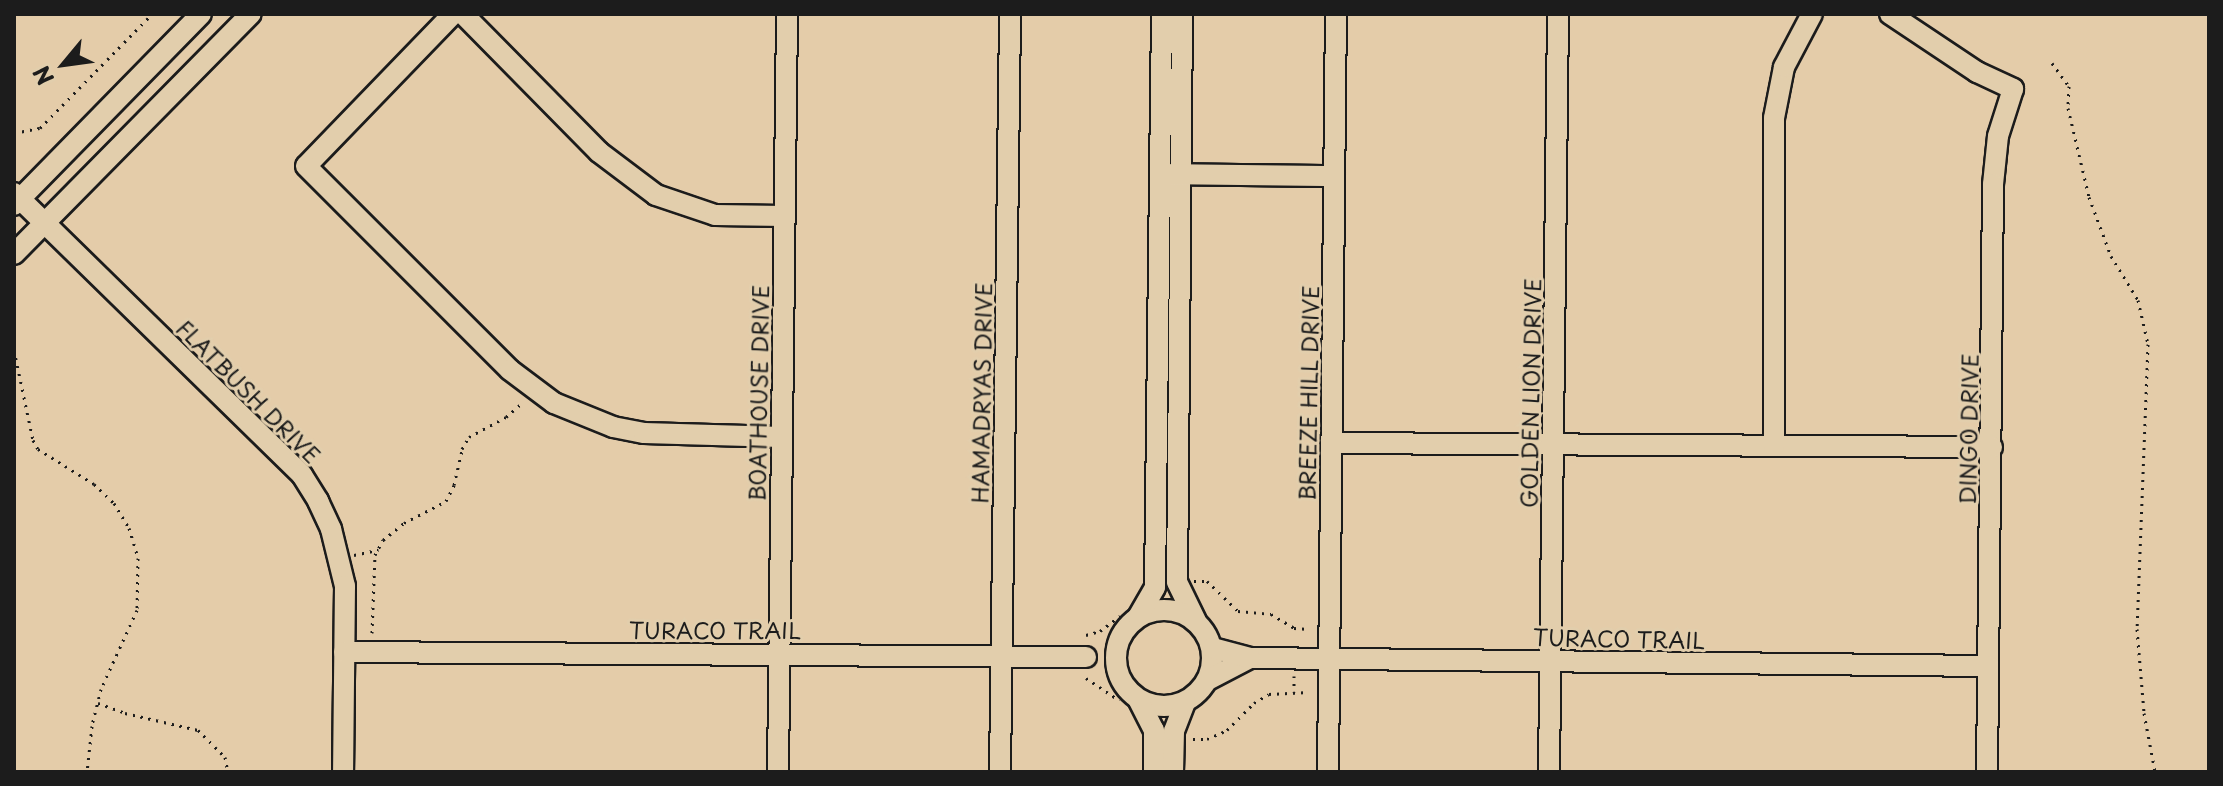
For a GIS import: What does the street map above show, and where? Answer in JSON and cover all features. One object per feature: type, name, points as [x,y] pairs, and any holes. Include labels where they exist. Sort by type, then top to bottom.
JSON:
[{"type":"street","points":[[16,199],[201,14]]},
{"type":"street","points":[[14,254],[251,14]]},
{"type":"street","points":[[453,14],[306,166],[510,370],[554,403],[583,416],[644,433],[782,437]]},
{"type":"street","points":[[463,14],[599,152],[656,195],[715,215],[784,216]]},
{"type":"street","name":"BOATHOUSE DRIVE","points":[[778,772],[787,14]]},
{"type":"street","name":"HAMADRYAS DRIVE","points":[[1000,772],[1010,14]]},
{"type":"street","points":[[1162,14],[1170,174],[1177,582],[1212,648],[1208,680],[1185,702],[1174,731],[1173,772]]},
{"type":"street","points":[[1154,772],[1154,730],[1131,703],[1118,673],[1118,641],[1138,617],[1155,587],[1170,174],[1182,14]]},
{"type":"street","name":"BREEZE HILL DRIVE","points":[[1328,772],[1336,14]]},
{"type":"street","name":"GOLDEN LION DRIVE","points":[[1549,772],[1558,14]]},
{"type":"street","points":[[1774,446],[1774,118],[1784,67],[1812,14]]},
{"type":"street","name":"DINGO DRIVE","points":[[1890,14],[1977,72],[2013,89],[1998,136],[1993,184],[1987,772]]},
{"type":"street","points":[[1170,174],[1334,176]]},
{"type":"street","name":"FLATBUSH DRIVE","points":[[16,199],[44,222],[302,475],[331,529],[345,586],[343,772]]},
{"type":"street","points":[[1331,443],[1992,447]]},
{"type":"street","points":[[1138,617],[1168,609],[1196,621]]},
{"type":"street","name":"TURACO TRAIL","points":[[1086,668],[1118,641]]},
{"type":"street","name":"TURACO TRAIL","points":[[1212,648],[1250,658],[1988,666]]},
{"type":"street","name":"TURACO TRAIL","points":[[344,652],[1002,656],[1118,673]]},
{"type":"street","name":"TURACO TRAIL","points":[[1208,680],[1250,658]]},
{"type":"street","points":[[1131,703],[1161,706],[1185,702]]},
{"type":"path","points":[[14,133],[40,128],[152,14]]},
{"type":"path","points":[[2052,63],[2069,86],[2068,108],[2089,197],[2111,256],[2138,300],[2148,344],[2137,629],[2144,713],[2155,772]]},
{"type":"path","points":[[14,350],[33,440],[38,449],[94,484],[114,503],[129,528],[138,558],[137,610],[98,703],[87,772]]},
{"type":"path","points":[[372,633],[378,550],[393,530],[446,501],[454,485],[462,449],[469,437],[506,417],[523,402]]},
{"type":"path","points":[[354,555],[378,550]]},
{"type":"path","points":[[1192,581],[1207,581],[1238,611],[1280,616],[1294,628],[1309,629]]},
{"type":"path","points":[[1294,628],[1295,636]]},
{"type":"path","points":[[1086,668],[1109,691],[1131,703]]},
{"type":"path","points":[[1294,676],[1294,692]]},
{"type":"path","points":[[1190,738],[1215,736],[1269,694],[1309,692]]},
{"type":"path","points":[[98,703],[125,713],[198,730],[225,757],[228,772]]}]
